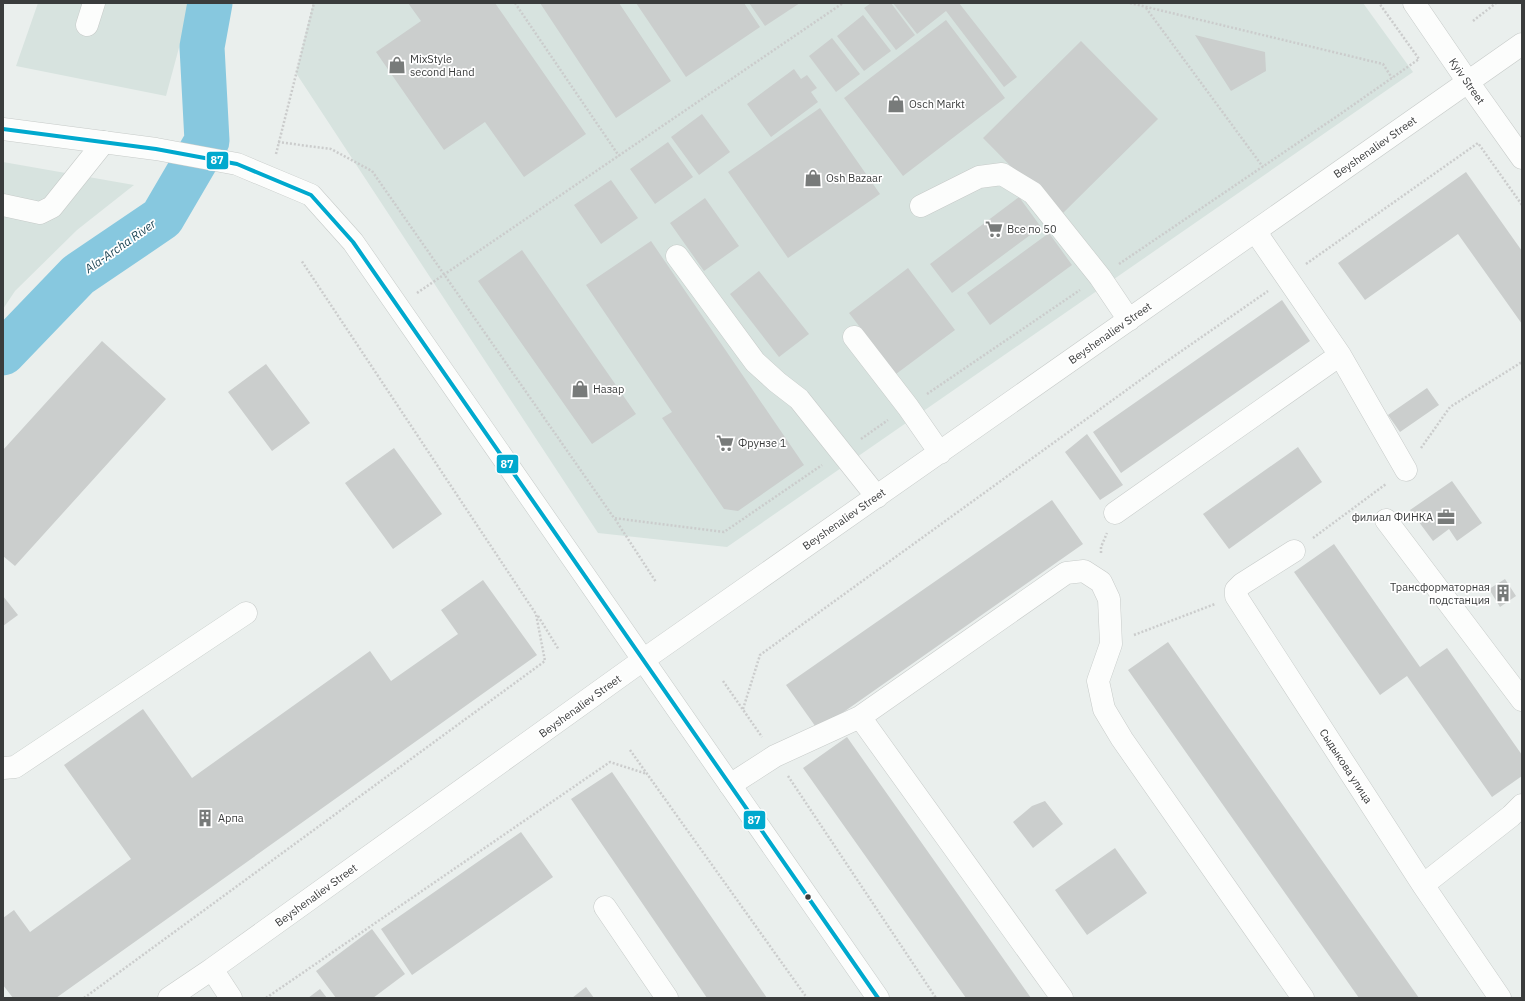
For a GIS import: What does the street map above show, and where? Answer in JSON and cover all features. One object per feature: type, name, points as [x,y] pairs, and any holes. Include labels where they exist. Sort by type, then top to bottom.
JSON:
[{"type":"street","points":[[88,24],[94,3]]},
{"type":"street","name":"Kyiv Street","points":[[1414,3],[1522,158]]},
{"type":"street","name":"Beyshenaliev Street","points":[[169,998],[212,969],[643,660],[1522,44]]},
{"type":"street","points":[[3,129],[156,148],[237,164],[311,195],[353,242],[878,998]]},
{"type":"street","points":[[3,205],[40,213],[52,207],[104,142]]},
{"type":"street","points":[[921,206],[979,177],[1002,174],[1033,193],[1100,277],[1128,320]]},
{"type":"street","points":[[1255,232],[1340,355],[1406,470]]},
{"type":"street","points":[[677,256],[755,362],[799,399],[877,497]]},
{"type":"street","points":[[854,336],[908,407],[940,453]]},
{"type":"street","points":[[1115,513],[1340,355]]},
{"type":"street","points":[[1386,520],[1521,697]]},
{"type":"street","points":[[1236,596],[1236,590],[1242,584],[1294,551]]},
{"type":"street","points":[[730,785],[775,756],[860,717],[1066,573],[1084,571],[1101,582],[1109,599],[1111,644],[1098,681],[1104,709],[1122,739],[1303,998]]},
{"type":"street","name":"Сыдыкова улица","points":[[1236,596],[1423,885],[1500,998]]},
{"type":"street","points":[[3,768],[15,766],[246,613]]},
{"type":"street","points":[[860,717],[1062,998]]},
{"type":"street","points":[[1423,885],[1511,816],[1522,805]]},
{"type":"street","points":[[605,907],[667,998]]},
{"type":"street","points":[[212,969],[231,998]]},
{"type":"path","points":[[270,178],[314,3]]},
{"type":"path","points":[[515,3],[619,156]]},
{"type":"path","points":[[398,306],[843,3]]},
{"type":"path","points":[[1130,3],[1383,64],[1392,78]]},
{"type":"path","points":[[614,518],[724,532],[1263,167],[1419,59],[1379,3]]},
{"type":"path","points":[[1473,21],[1496,3]]},
{"type":"path","points":[[1145,7],[1263,167]]},
{"type":"path","points":[[278,142],[331,149],[372,171],[614,518],[656,582]]},
{"type":"path","points":[[743,709],[760,655],[1157,368],[1478,143],[1522,205]]},
{"type":"path","points":[[300,260],[559,650]]},
{"type":"path","points":[[1294,551],[1406,470],[1450,407],[1522,362]]},
{"type":"path","points":[[1101,582],[1101,547],[1115,513]]},
{"type":"path","points":[[1111,644],[1236,596]]},
{"type":"path","points":[[84,998],[545,661],[536,614]]},
{"type":"path","points":[[724,681],[936,998]]},
{"type":"path","points":[[630,750],[807,998]]},
{"type":"path","points":[[266,998],[610,762],[647,774]]},
{"type":"shaded area","points":[[38,3],[191,3],[166,96],[16,66]]},
{"type":"shaded area","name":"Osh Bazaar","points":[[313,3],[1363,3],[1413,72],[727,547],[598,533],[296,73]]},
{"type":"shaded area","points":[[3,162],[134,185],[77,230],[15,291],[3,309]]},
{"type":"building","points":[[408,3],[495,3],[586,134],[524,177],[485,122],[444,150],[376,52],[421,21]]},
{"type":"building","points":[[540,3],[619,3],[671,81],[616,118]]},
{"type":"building","points":[[636,3],[744,3],[760,27],[686,77]]},
{"type":"building","points":[[749,3],[800,3],[765,26]]},
{"type":"building","points":[[871,3],[891,3],[915,35],[896,50],[864,8]]},
{"type":"building","points":[[893,3],[959,3],[1017,77],[1004,87],[946,11],[917,34]]},
{"type":"building","points":[[863,15],[891,51],[864,71],[837,36]]},
{"type":"building","points":[[946,20],[1005,98],[903,176],[844,98]]},
{"type":"building","points":[[1195,35],[1265,52],[1266,71],[1231,91]]},
{"type":"building","points":[[832,38],[860,74],[836,92],[809,56]]},
{"type":"building","points":[[1081,41],[1158,119],[1060,216],[983,138]]},
{"type":"building","points":[[794,69],[801,79],[807,75],[817,88],[811,92],[818,102],[771,137],[747,104]]},
{"type":"building","points":[[820,108],[880,194],[788,258],[728,172]]},
{"type":"building","points":[[702,114],[730,152],[699,175],[671,137]]},
{"type":"building","points":[[668,142],[693,177],[655,204],[630,169]]},
{"type":"building","points":[[1466,172],[1522,251],[1522,324],[1458,234],[1365,300],[1338,263]]},
{"type":"building","points":[[611,180],[638,218],[601,244],[574,205]]},
{"type":"building","points":[[1019,197],[1041,227],[952,293],[930,264]]},
{"type":"building","points":[[705,198],[739,246],[704,271],[670,223]]},
{"type":"building","points":[[1049,233],[1072,265],[990,325],[967,293]]},
{"type":"building","points":[[651,241],[804,465],[738,511],[724,509],[662,418],[672,412],[586,285]]},
{"type":"building","points":[[522,250],[636,414],[592,444],[478,281]]},
{"type":"building","points":[[908,268],[955,330],[896,374],[849,313]]},
{"type":"building","points":[[759,271],[809,334],[779,357],[730,294]]},
{"type":"building","points":[[1282,300],[1310,341],[1121,473],[1093,432]]},
{"type":"building","points":[[102,341],[166,399],[15,566],[3,556],[3,450]]},
{"type":"building","points":[[266,364],[310,423],[272,451],[228,392]]},
{"type":"building","points":[[1427,388],[1439,405],[1400,432],[1388,415]]},
{"type":"building","points":[[1087,434],[1123,485],[1100,500],[1065,452]]},
{"type":"building","points":[[1298,447],[1322,482],[1229,549],[1203,514]]},
{"type":"building","points":[[394,448],[442,514],[393,549],[345,483]]},
{"type":"building","name":"филиал ФИНКА","points":[[1452,481],[1482,523],[1457,541],[1449,529],[1433,541],[1410,510]]},
{"type":"building","points":[[1052,500],[1083,544],[818,730],[786,685]]},
{"type":"building","points":[[1334,544],[1420,667],[1447,648],[1522,755],[1522,776],[1492,797],[1407,676],[1380,695],[1294,572]]},
{"type":"building","name":"Трансформаторная подстанция","points":[[1505,579],[1516,596],[1500,607],[1489,589]]},
{"type":"building","name":"Арпа","points":[[483,580],[537,655],[56,998],[13,998],[3,985],[3,918],[14,910],[30,932],[131,859],[64,765],[143,709],[192,778],[370,651],[391,681],[458,634],[441,610]]},
{"type":"building","points":[[3,596],[18,615],[3,626]]},
{"type":"building","points":[[1168,642],[1419,998],[1359,998],[1128,670]]},
{"type":"building","points":[[847,737],[1031,998],[966,998],[803,768]]},
{"type":"building","points":[[612,772],[767,998],[707,998],[571,799]]},
{"type":"building","points":[[1045,801],[1063,824],[1033,848],[1013,822],[1032,806]]},
{"type":"building","points":[[521,832],[553,877],[412,975],[381,929]]},
{"type":"building","points":[[1115,848],[1147,893],[1087,935],[1055,890]]},
{"type":"building","points":[[372,929],[405,974],[373,998],[336,998],[316,971]]},
{"type":"building","points":[[586,987],[594,998],[572,998]]},
{"type":"building","points":[[320,989],[327,998],[308,998]]},
{"type":"waterway","name":"Ala-Archa River","points":[[3,353],[78,275],[162,218],[207,141],[202,47],[210,3]]},
{"type":"transit line","name":"87","points":[[3,129],[156,149],[237,164],[311,195],[353,242],[878,998]]},
{"type":"place","name":"MixStyle second Hand","points":[[397,65]]},
{"type":"place","name":"Osch Markt","points":[[896,104]]},
{"type":"place","name":"Osh Bazaar","points":[[813,178]]},
{"type":"place","name":"Все по 50","points":[[994,229]]},
{"type":"place","name":"Назар","points":[[580,389]]},
{"type":"place","name":"Фрунзе 1","points":[[725,443]]},
{"type":"place","name":"филиал ФИНКА","points":[[1446,517]]},
{"type":"place","name":"Трансформаторная подстанция","points":[[1503,593]]},
{"type":"place","name":"Арпа","points":[[205,818]]}]
